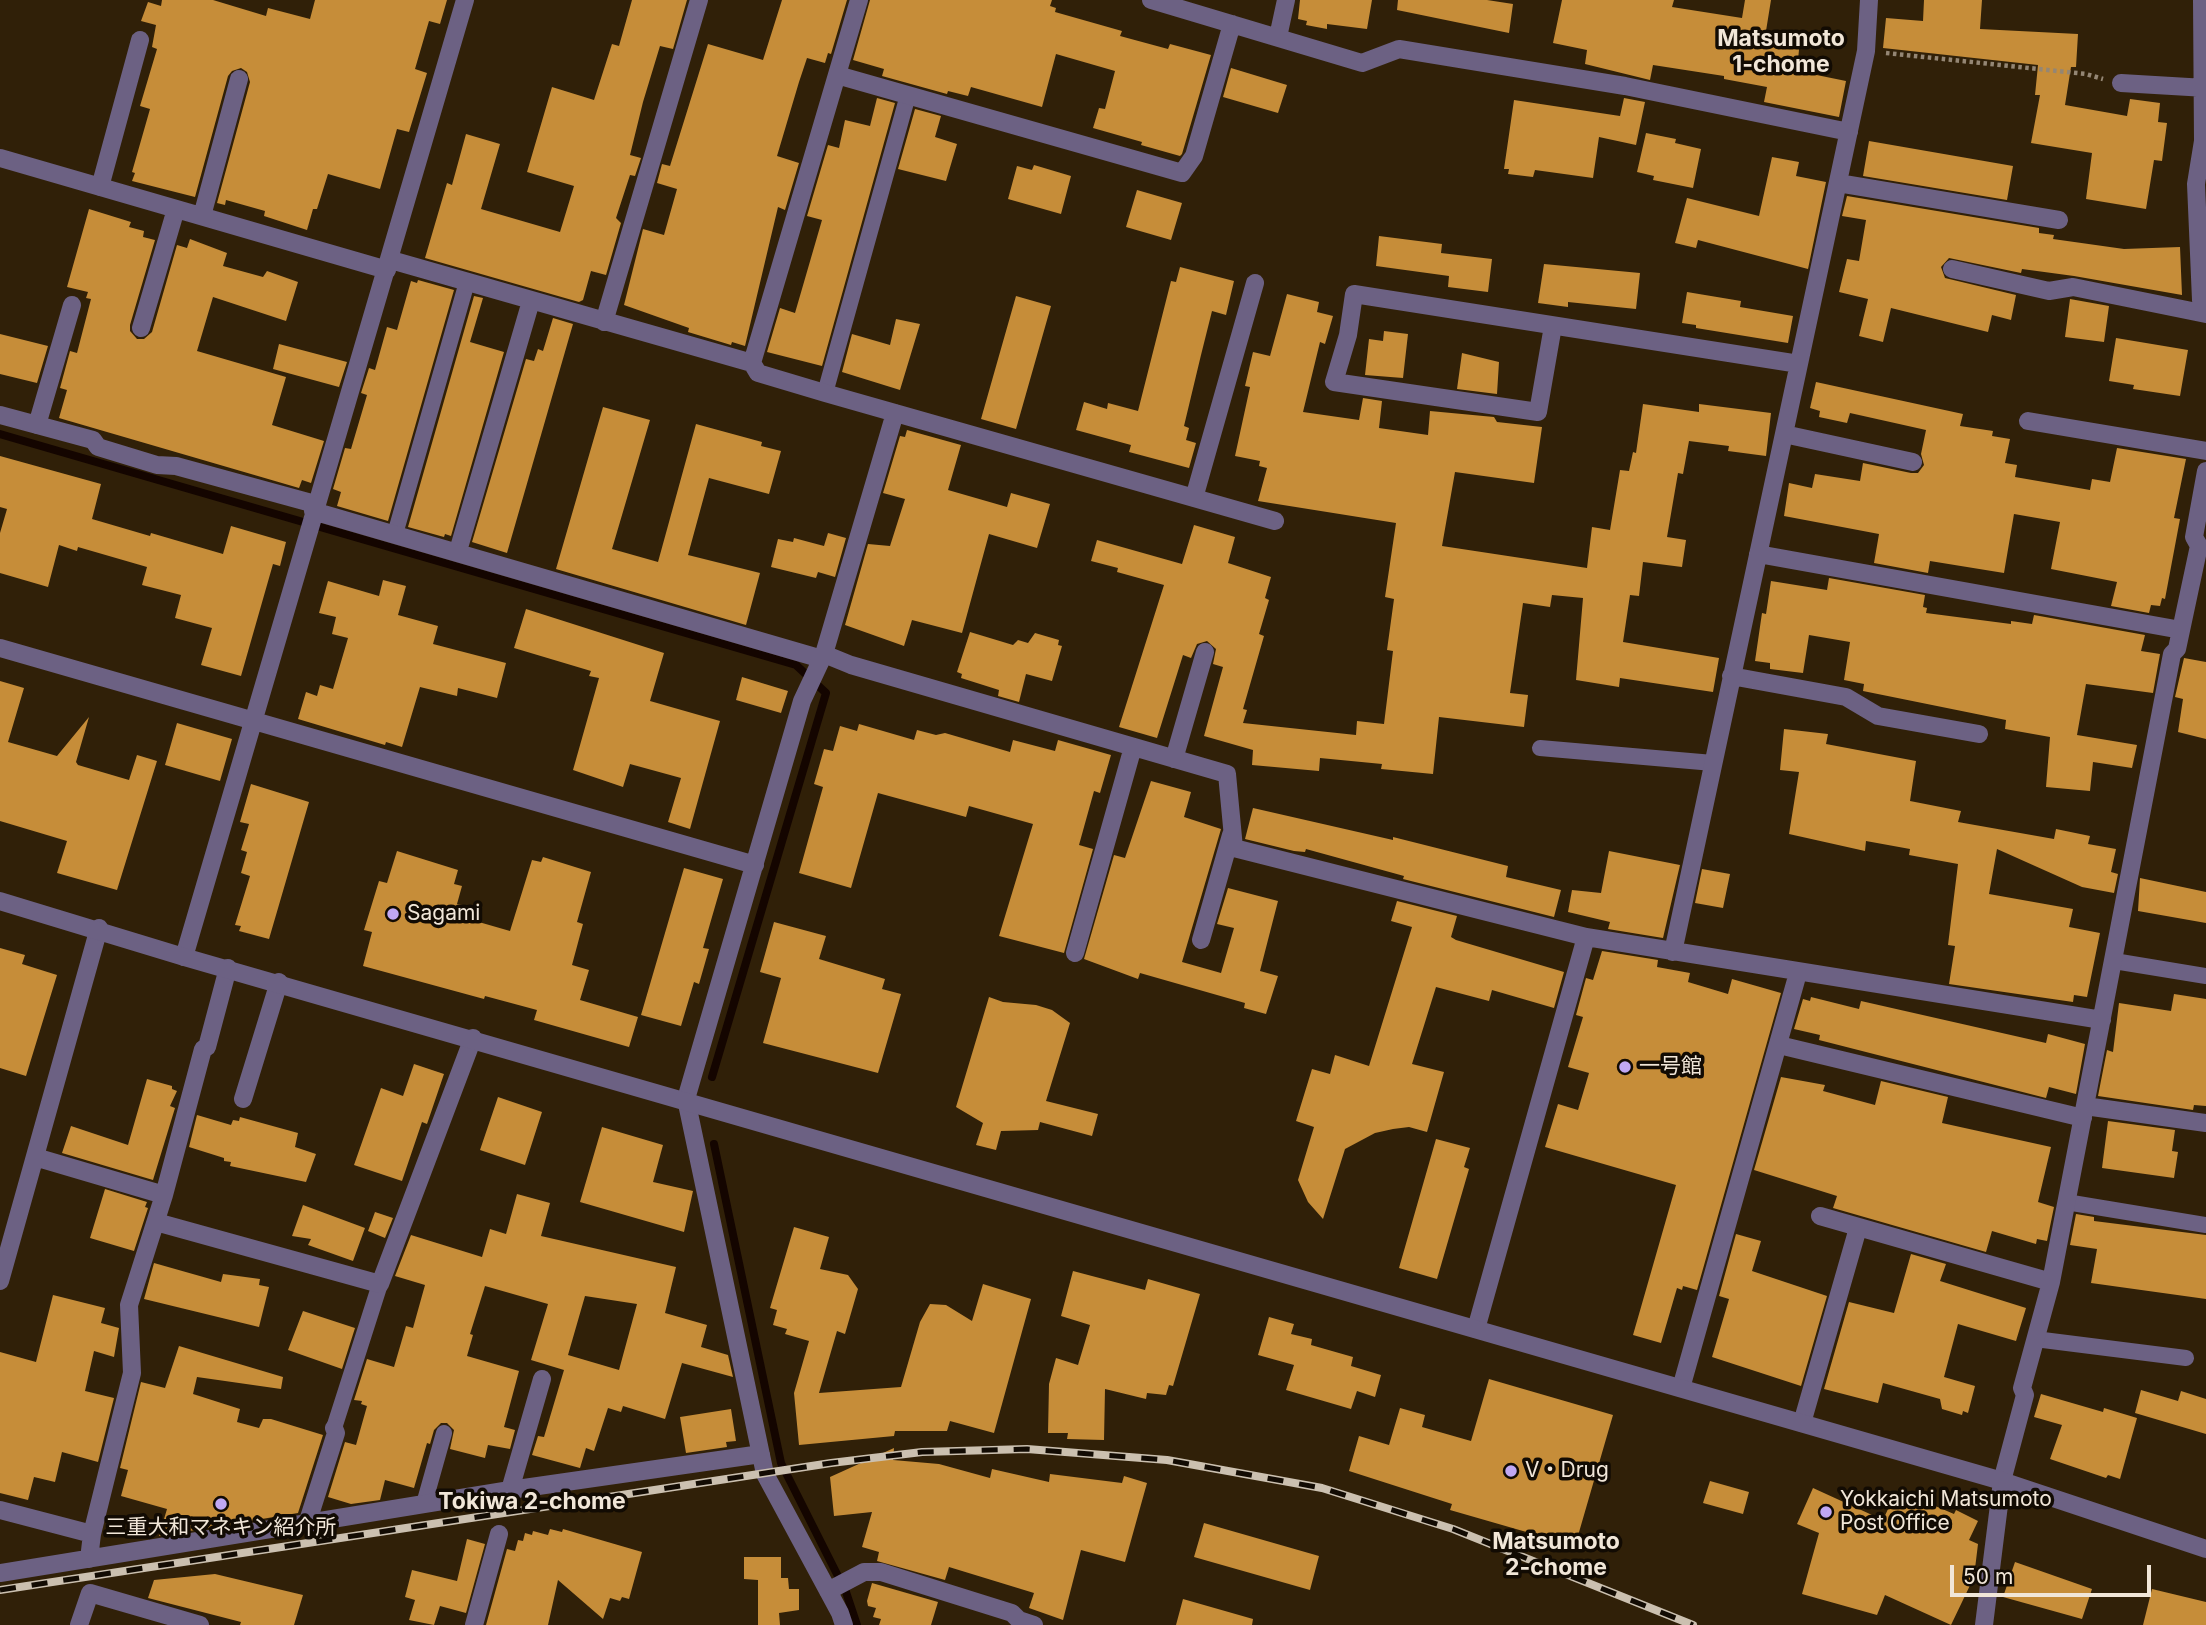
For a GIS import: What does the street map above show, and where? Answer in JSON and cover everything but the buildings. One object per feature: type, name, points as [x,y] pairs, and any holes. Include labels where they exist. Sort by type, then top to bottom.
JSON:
[{"type":"street","points":[[184,957],[465,0]]},
{"type":"street","points":[[604,322],[699,0]]},
{"type":"street","points":[[752,363],[859,0]]},
{"type":"street","points":[[1151,0],[1362,63],[1399,49],[1625,86],[1849,132]]},
{"type":"street","points":[[1278,37],[1286,0]]},
{"type":"street","points":[[1673,952],[1866,51],[1869,0]]},
{"type":"street","points":[[2202,0],[2203,141],[2196,184],[2201,300],[2206,302]]},
{"type":"street","points":[[837,75],[1182,173],[1194,156],[1231,24]]},
{"type":"street","points":[[100,187],[140,40]]},
{"type":"street","points":[[202,216],[239,79]]},
{"type":"street","points":[[2121,83],[2204,88]]},
{"type":"street","points":[[0,158],[202,216],[389,265],[467,282],[752,363],[758,373],[1275,522]]},
{"type":"street","points":[[1838,183],[2059,220]]},
{"type":"street","points":[[141,328],[176,209]]},
{"type":"street","points":[[1952,270],[2049,291],[2073,287],[2206,314]]},
{"type":"street","points":[[1194,498],[1255,283]]},
{"type":"street","points":[[1553,326],[1538,412],[1334,382],[1348,335],[1354,294],[1799,364]]},
{"type":"street","points":[[458,551],[531,300]]},
{"type":"street","points":[[37,425],[72,304]]},
{"type":"street","points":[[844,1625],[765,1474],[686,1099],[804,697],[823,659],[895,413]]},
{"type":"street","points":[[0,415],[93,440],[98,447],[157,465],[176,466],[395,534],[1227,774],[1234,848],[1586,937],[2102,1020]]},
{"type":"street","points":[[2028,421],[2206,451]]},
{"type":"street","points":[[1784,434],[1913,461]]},
{"type":"street","points":[[1984,1625],[2002,1480],[2025,1395],[2022,1388],[2051,1282],[2172,654],[2177,649],[2199,545],[2194,537],[2206,471]]},
{"type":"street","points":[[1758,554],[2181,630]]},
{"type":"street","points":[[0,648],[755,865]]},
{"type":"street","points":[[1174,759],[1205,652]]},
{"type":"street","points":[[1731,676],[1846,697],[1878,716],[1979,734]]},
{"type":"street","points":[[1075,953],[1133,747]]},
{"type":"street","points":[[1200,940],[1233,830]]},
{"type":"street","points":[[0,901],[99,928],[184,957],[686,1099],[2002,1480],[2206,1549]]},
{"type":"street","points":[[0,1281],[99,928]]},
{"type":"street","points":[[1476,1329],[1586,937]]},
{"type":"street","points":[[89,1559],[92,1534],[132,1373],[130,1306],[228,968]]},
{"type":"street","points":[[1681,1388],[1798,973]]},
{"type":"street","points":[[243,1099],[279,982]]},
{"type":"street","points":[[156,1222],[380,1284],[473,1038]]},
{"type":"street","points":[[1779,1045],[2084,1112],[2206,1123]]},
{"type":"street","points":[[35,1157],[164,1195]]},
{"type":"street","points":[[1820,1216],[2051,1282]]},
{"type":"street","points":[[1802,1423],[1858,1228]]},
{"type":"street","points":[[510,1490],[542,1379]]},
{"type":"street","points":[[307,1524],[336,1433],[334,1428]]},
{"type":"street","points":[[0,1573],[510,1490],[761,1454]]},
{"type":"street","points":[[0,1510],[92,1534]]},
{"type":"street","points":[[474,1625],[499,1534]]},
{"type":"street","points":[[828,1590],[864,1572],[881,1573],[1012,1613],[1018,1620],[1034,1625]]},
{"type":"street","points":[[79,1625],[90,1593],[200,1625]]},
{"type":"lane","points":[[825,393],[908,95]]},
{"type":"lane","points":[[395,534],[467,282]]},
{"type":"lane","points":[[1540,748],[1713,763]]},
{"type":"lane","points":[[2114,961],[2206,976]]},
{"type":"lane","points":[[2066,1202],[2206,1225]]},
{"type":"lane","points":[[334,1428],[380,1284]]},
{"type":"lane","points":[[2035,1339],[2186,1359]]},
{"type":"lane","points":[[424,1504],[444,1433]]},
{"type":"path","points":[[1866,51],[2086,74],[2121,83]]},
{"type":"waterway","points":[[0,434],[796,665],[826,693],[712,1077]]},
{"type":"waterway","points":[[714,1144],[781,1463],[846,1592],[857,1625]]},
{"type":"railway","points":[[0,1590],[831,1463],[922,1452],[1027,1449],[1167,1460],[1322,1488],[1453,1529],[1693,1625]]},
{"type":"place","name":"Sagami","points":[[393,914]]},
{"type":"place","name":"一号館","points":[[1625,1067]]},
{"type":"place","name":"V・Drug","points":[[1511,1471]]},
{"type":"place","name":"三重大和マネキン紹介所","points":[[221,1504]]},
{"type":"place","name":"Yokkaichi Matsumoto Post Office","points":[[1826,1512]]},
{"type":"district","name":"Matsumoto 1-chome","points":[[1781,52]]},
{"type":"district","name":"Tokiwa 2-chome","points":[[532,1502]]},
{"type":"district","name":"Matsumoto 2-chome","points":[[1556,1555]]}]
